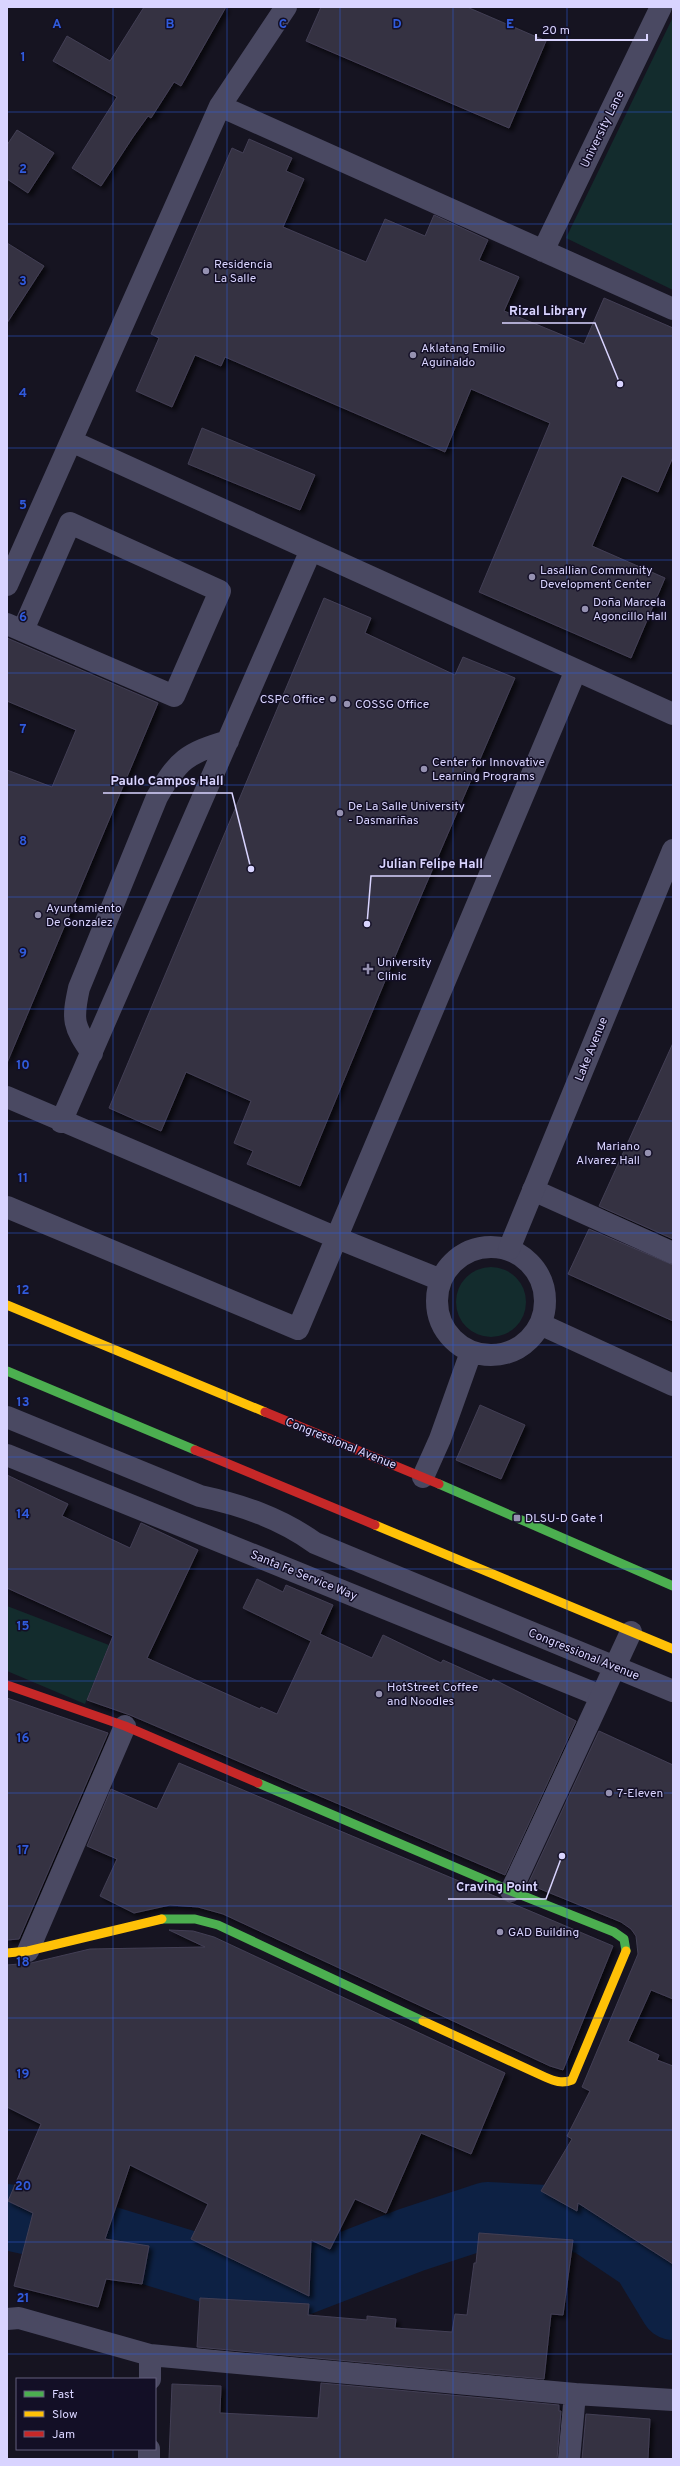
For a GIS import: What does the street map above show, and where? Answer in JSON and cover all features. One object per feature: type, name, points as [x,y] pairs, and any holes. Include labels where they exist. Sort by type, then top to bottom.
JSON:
[{"type":"main road","name":"Congressional Avenue","points":[[7,1305],[423,1477],[673,1586]]},
{"type":"main road","points":[[7,1371],[673,1649]]},
{"type":"main road","points":[[7,1685],[125,1726],[511,1890],[614,1932],[624,1939],[626,1950],[572,2080],[567,2082],[560,2082],[536,2073],[225,1928],[195,1919],[169,1917],[17,1952]]},
{"type":"street","points":[[7,585],[220,106],[286,7]]},
{"type":"street","name":"University Lane","points":[[543,251],[661,7]]},
{"type":"street","points":[[220,106],[673,310]]},
{"type":"street","points":[[71,441],[673,714]]},
{"type":"street","points":[[70,523],[220,591],[174,696],[15,627],[70,523]]},
{"type":"street","points":[[61,1122],[310,550]]},
{"type":"street","points":[[7,1207],[298,1329],[576,670]]},
{"type":"street","points":[[92,1053],[77,1031],[75,1022],[79,988],[157,797],[173,769],[188,756],[204,747],[228,740]]},
{"type":"street","name":"Lake Avenue","points":[[509,1249],[673,850]]},
{"type":"street","points":[[7,1097],[61,1122],[441,1280]]},
{"type":"street","points":[[533,1190],[673,1253]]},
{"type":"street","points":[[492,1246],[509,1249],[529,1262],[537,1271],[544,1288],[545,1306],[540,1324],[531,1338],[519,1348],[508,1352],[487,1355],[471,1352],[456,1343],[449,1335],[438,1314],[436,1297],[441,1280],[449,1266],[466,1252],[476,1248],[492,1246]]},
{"type":"street","points":[[540,1324],[673,1385]]},
{"type":"street","points":[[423,1477],[440,1439],[471,1352]]},
{"type":"street","name":"Congressional Avenue","points":[[7,1417],[200,1496],[234,1503],[292,1526],[315,1543],[673,1691]]},
{"type":"street","name":"Santa Fe Service Way","points":[[7,1455],[601,1696]]},
{"type":"street","points":[[511,1890],[631,1632]]},
{"type":"street","points":[[17,1952],[125,1726]]},
{"type":"street","points":[[7,2319],[19,2318],[150,2355],[575,2394],[673,2400]]},
{"type":"street","points":[[150,2355],[150,2378]]},
{"type":"street","points":[[569,2459],[575,2394]]},
{"type":"green space","points":[[673,17],[673,290],[566,238]]},
{"type":"green space","points":[[491,1267],[504,1270],[516,1277],[523,1289],[526,1302],[523,1315],[516,1327],[504,1334],[491,1337],[478,1334],[466,1327],[459,1315],[456,1302],[459,1289],[466,1277],[478,1270]]},
{"type":"green space","points":[[7,1606],[109,1645],[85,1704],[7,1671]]},
{"type":"building","points":[[144,7],[226,7],[181,86],[174,82],[151,118],[148,116],[133,137],[101,186],[72,168],[117,97],[53,61],[67,36],[110,61]]},
{"type":"building","points":[[321,7],[467,7],[546,41],[509,128],[306,41]]},
{"type":"building","points":[[17,130],[54,153],[28,193],[7,179],[7,145]]},
{"type":"building","points":[[249,139],[292,158],[286,171],[304,179],[283,227],[366,262],[385,219],[425,236],[434,215],[488,240],[479,260],[519,277],[504,311],[584,344],[604,298],[673,328],[673,457],[658,492],[622,476],[592,546],[665,578],[631,658],[479,592],[550,423],[471,389],[445,452],[225,357],[221,366],[195,355],[172,407],[136,391],[159,338],[151,334],[232,148],[243,153]]},
{"type":"building","points":[[7,243],[44,266],[7,323]]},
{"type":"building","points":[[202,428],[315,475],[300,510],[188,464]]},
{"type":"building","points":[[324,598],[371,618],[365,633],[455,675],[463,657],[515,678],[399,947],[300,1186],[247,1164],[253,1151],[234,1143],[251,1101],[186,1072],[161,1131],[109,1108]]},
{"type":"building","name":"Ayuntamiento De Gonzalez","points":[[7,638],[158,703],[7,1063],[7,770],[52,787],[76,730],[7,701]]},
{"type":"building","name":"Mariano Alvarez Hall","points":[[673,1043],[673,1239],[599,1206]]},
{"type":"building","points":[[589,1229],[673,1265],[673,1321],[568,1274]]},
{"type":"building","points":[[480,1405],[525,1425],[501,1479],[456,1460]]},
{"type":"building","points":[[7,1475],[68,1504],[62,1516],[130,1548],[141,1523],[198,1550],[147,1658],[260,1709],[261,1707],[277,1714],[311,1641],[243,1608],[257,1579],[283,1592],[286,1585],[333,1605],[320,1634],[372,1658],[383,1635],[441,1663],[443,1660],[492,1682],[493,1679],[576,1721],[505,1875],[130,1715],[87,1700],[113,1636],[7,1588]]},
{"type":"building","points":[[7,1698],[108,1733],[19,1939],[7,1940]]},
{"type":"building","points":[[599,1731],[673,1765],[673,1999],[651,1990],[628,2041],[659,2055],[657,2060],[673,2066],[673,2264],[578,2203],[577,2211],[541,2191],[572,2139],[567,2136],[590,2091],[582,2087],[638,1954],[636,1936],[631,1929],[621,1922],[528,1884]]},
{"type":"building","points":[[179,1763],[613,1946],[563,2070],[550,2066],[223,1914],[198,1907],[170,1905],[134,1913],[100,1896],[117,1859],[87,1846],[111,1789],[157,1809]]},
{"type":"building","points":[[169,1930],[193,1931],[214,1937],[505,2073],[471,2154],[421,2133],[386,2213],[355,2199],[330,2249],[311,2240],[309,2296],[191,2239],[208,2204],[130,2165],[105,2239],[149,2246],[142,2284],[106,2279],[98,2307],[14,2286],[33,2213],[8,2201],[41,2124],[7,2107],[7,1965],[31,1963],[90,1949],[205,1947]]},
{"type":"building","points":[[479,2233],[573,2240],[563,2315],[551,2314],[544,2379],[197,2347],[200,2298],[309,2304],[308,2315],[367,2320],[367,2316],[396,2319],[395,2328],[452,2332],[455,2314],[467,2315],[474,2263],[476,2263]]},
{"type":"building","points":[[321,2383],[559,2405],[559,2411],[561,2411],[557,2459],[169,2459],[172,2384],[221,2386],[220,2413],[318,2418]]},
{"type":"building","points":[[586,2414],[650,2419],[648,2459],[582,2459]]},
{"type":"waterway","points":[[7,2217],[108,2239],[235,2278],[297,2284],[411,2240],[487,2215],[586,2220],[644,2259],[673,2307]]},
{"type":"traffic: fast","points":[[7,1371],[195,1450]]},
{"type":"traffic: fast","points":[[439,1484],[673,1586]]},
{"type":"traffic: fast","points":[[258,1783],[511,1891],[614,1932],[624,1939],[626,1951]]},
{"type":"traffic: fast","points":[[162,1919],[195,1919],[218,1925],[423,2021]]},
{"type":"traffic: slow","points":[[7,1305],[265,1412]]},
{"type":"traffic: slow","points":[[375,1525],[673,1649]]},
{"type":"traffic: slow","points":[[7,1953],[28,1951],[162,1919]]},
{"type":"traffic: slow","points":[[423,2021],[555,2081],[561,2082],[572,2080],[626,1951]]},
{"type":"traffic: jam","points":[[265,1412],[439,1484]]},
{"type":"traffic: jam","points":[[195,1450],[375,1525]]},
{"type":"traffic: jam","points":[[7,1685],[125,1726],[258,1783]]},
{"type":"place","name":"Residencia La Salle","points":[[206,271]]},
{"type":"place","name":"Aklatang Emilio Aguinaldo","points":[[413,355]]},
{"type":"place","name":"Rizal Library","points":[[620,384]]},
{"type":"place","name":"Lasallian Community Development Center","points":[[532,577]]},
{"type":"place","name":"Doña Marcela Agoncillo Hall","points":[[585,609]]},
{"type":"place","name":"CSPC Office","points":[[333,699]]},
{"type":"place","name":"COSSG Office","points":[[347,704]]},
{"type":"place","name":"Center for Innovative Learning Programs","points":[[424,769]]},
{"type":"place","name":"De La Salle University - Dasmariñas","points":[[340,813]]},
{"type":"place","name":"Paulo Campos Hall","points":[[251,869]]},
{"type":"place","name":"Ayuntamiento De Gonzalez","points":[[38,915]]},
{"type":"place","name":"Julian Felipe Hall","points":[[367,924]]},
{"type":"place","name":"University Clinic","points":[[368,969]]},
{"type":"place","name":"Mariano Alvarez Hall","points":[[648,1153]]},
{"type":"place","name":"DLSU-D Gate 1","points":[[517,1518]]},
{"type":"place","name":"HotStreet Coffee and Noodles","points":[[379,1694]]},
{"type":"place","name":"7-Eleven","points":[[609,1793]]},
{"type":"place","name":"Craving Point","points":[[562,1856]]},
{"type":"place","name":"GAD Building","points":[[500,1932]]}]
